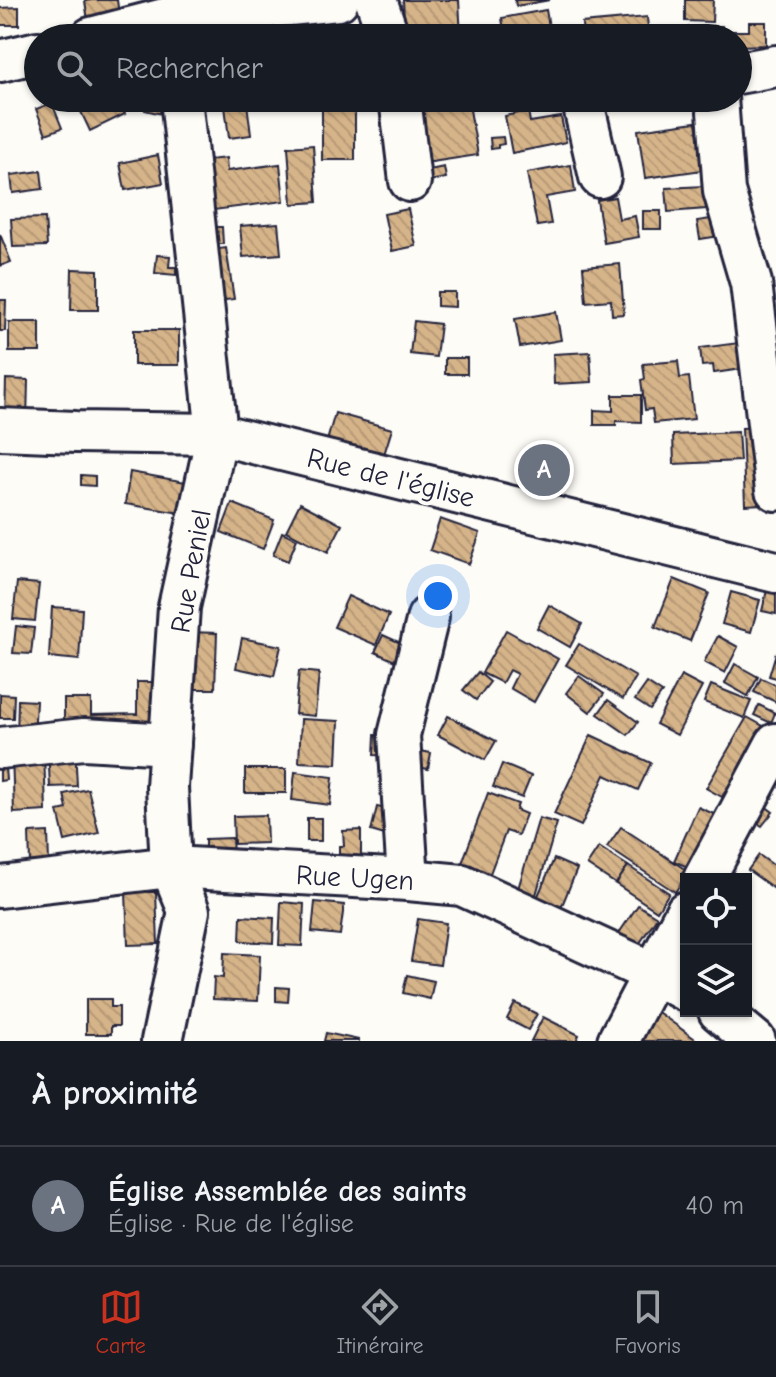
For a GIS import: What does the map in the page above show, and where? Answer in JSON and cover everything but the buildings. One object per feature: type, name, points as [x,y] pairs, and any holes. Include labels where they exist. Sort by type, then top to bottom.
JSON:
[{"type":"street","points":[[148,24],[172,18],[338,0]]},
{"type":"street","points":[[376,0],[384,24]]},
{"type":"street","points":[[0,61],[24,55]]},
{"type":"street","points":[[752,70],[776,66]]},
{"type":"street","name":"Rue Peniel","points":[[162,1041],[189,911],[171,867],[167,787],[179,607],[217,434],[182,112]]},
{"type":"street","points":[[402,112],[410,181]]},
{"type":"street","points":[[585,112],[600,177]]},
{"type":"street","points":[[718,112],[724,191],[751,283],[776,490]]},
{"type":"street","name":"Rue de l'église","points":[[0,429],[217,434],[776,572]]},
{"type":"street","points":[[408,880],[399,735],[428,617]]},
{"type":"street","points":[[0,748],[84,739],[170,744]]},
{"type":"street","points":[[707,873],[776,744]]},
{"type":"street","name":"Rue Ugen","points":[[0,887],[171,867],[462,885],[670,982]]},
{"type":"street","points":[[618,1041],[670,982],[680,938]]},
{"type":"street","points":[[726,1017],[755,1041]]},
{"type":"place","name":"Église Assemblée des saints","points":[[544,470]]}]
